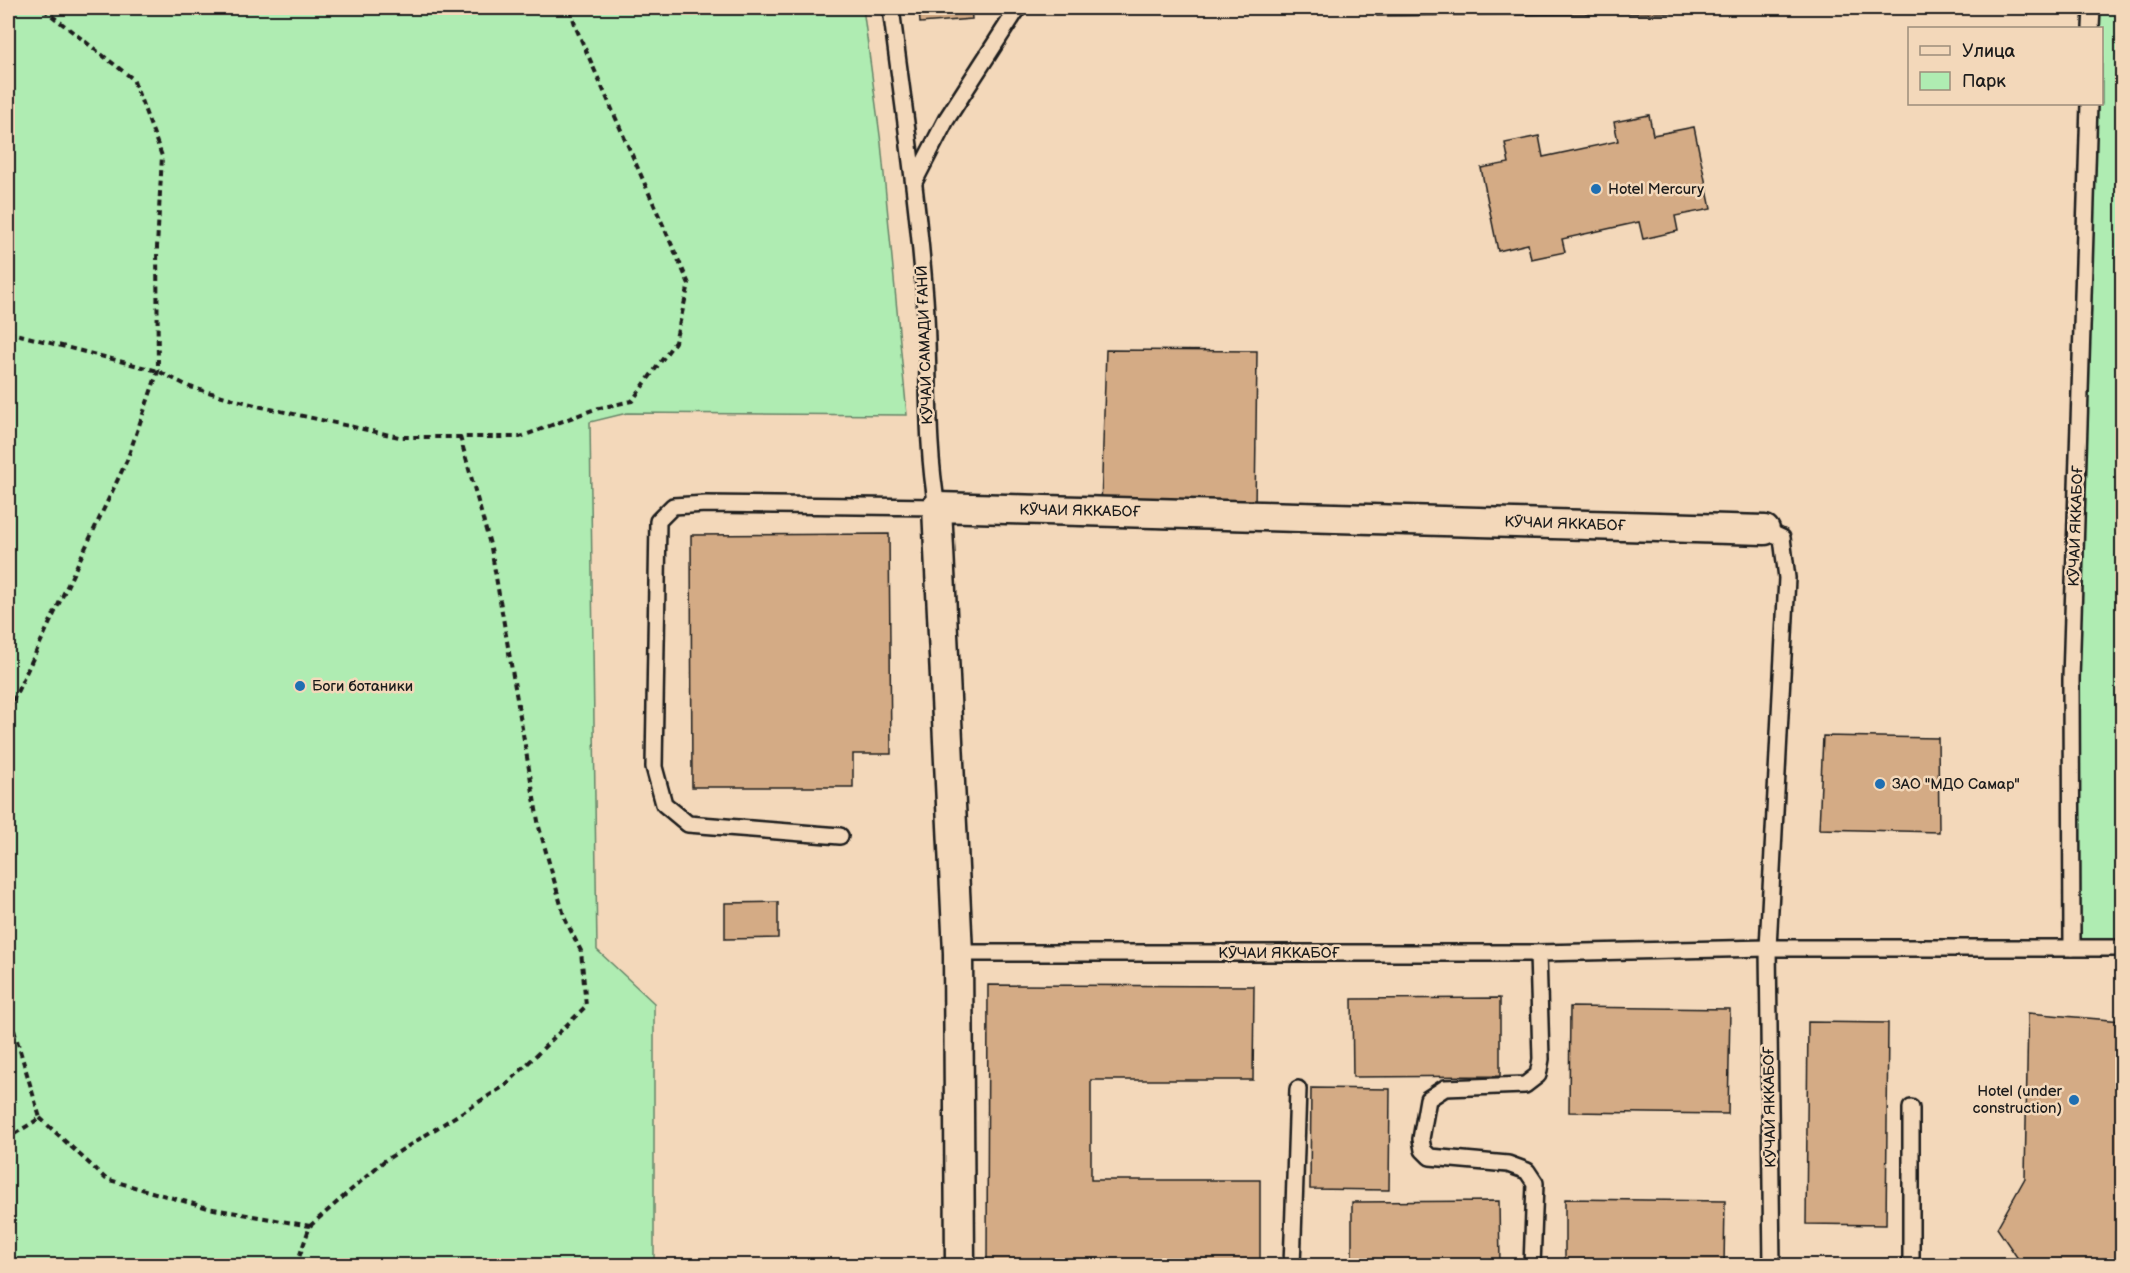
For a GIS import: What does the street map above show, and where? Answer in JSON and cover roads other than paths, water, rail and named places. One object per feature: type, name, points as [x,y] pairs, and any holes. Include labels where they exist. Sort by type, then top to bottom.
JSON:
[{"type":"street","name":"КӮЧАИ ЯККАБОҒ","points":[[937,507],[1765,531]]},
{"type":"street","points":[[937,507],[958,953],[960,1266]]},
{"type":"lane","name":"КӮЧАИ САМАДИ ҒАНӢ","points":[[891,8],[914,182],[925,300],[927,425],[937,507]]},
{"type":"lane","points":[[914,182],[946,120],[1018,8]]},
{"type":"lane","points":[[2091,27],[2092,8]]},
{"type":"lane","name":"КӮЧАИ ЯККАБОҒ","points":[[2072,948],[2071,680],[2089,105]]},
{"type":"lane","points":[[840,836],[688,825],[664,804],[654,767],[658,521],[673,506],[706,504],[937,507]]},
{"type":"lane","name":"КӮЧАИ ЯККАБОҒ","points":[[1765,531],[1782,538],[1787,578],[1768,948],[1772,1266]]},
{"type":"lane","name":"КӮЧАИ ЯККАБОҒ","points":[[958,953],[1538,953],[1768,948],[2122,948]]},
{"type":"lane","points":[[1532,1266],[1535,1183],[1527,1171],[1508,1164],[1430,1157],[1423,1150],[1421,1139],[1428,1099],[1437,1091],[1445,1088],[1525,1085],[1538,1075],[1541,1059],[1538,953]]},
{"type":"lane","points":[[1292,1266],[1298,1089]]},
{"type":"lane","points":[[1911,1108],[1911,1266]]},
{"type":"place","name":"Hotel Mercury","points":[[1596,189]]},
{"type":"place","name":"Боги ботаники","points":[[300,686]]},
{"type":"place","name":"ЗАО \"МДО Самар\"","points":[[1880,784]]},
{"type":"place","name":"Hotel (under construction)","points":[[2074,1100]]}]
